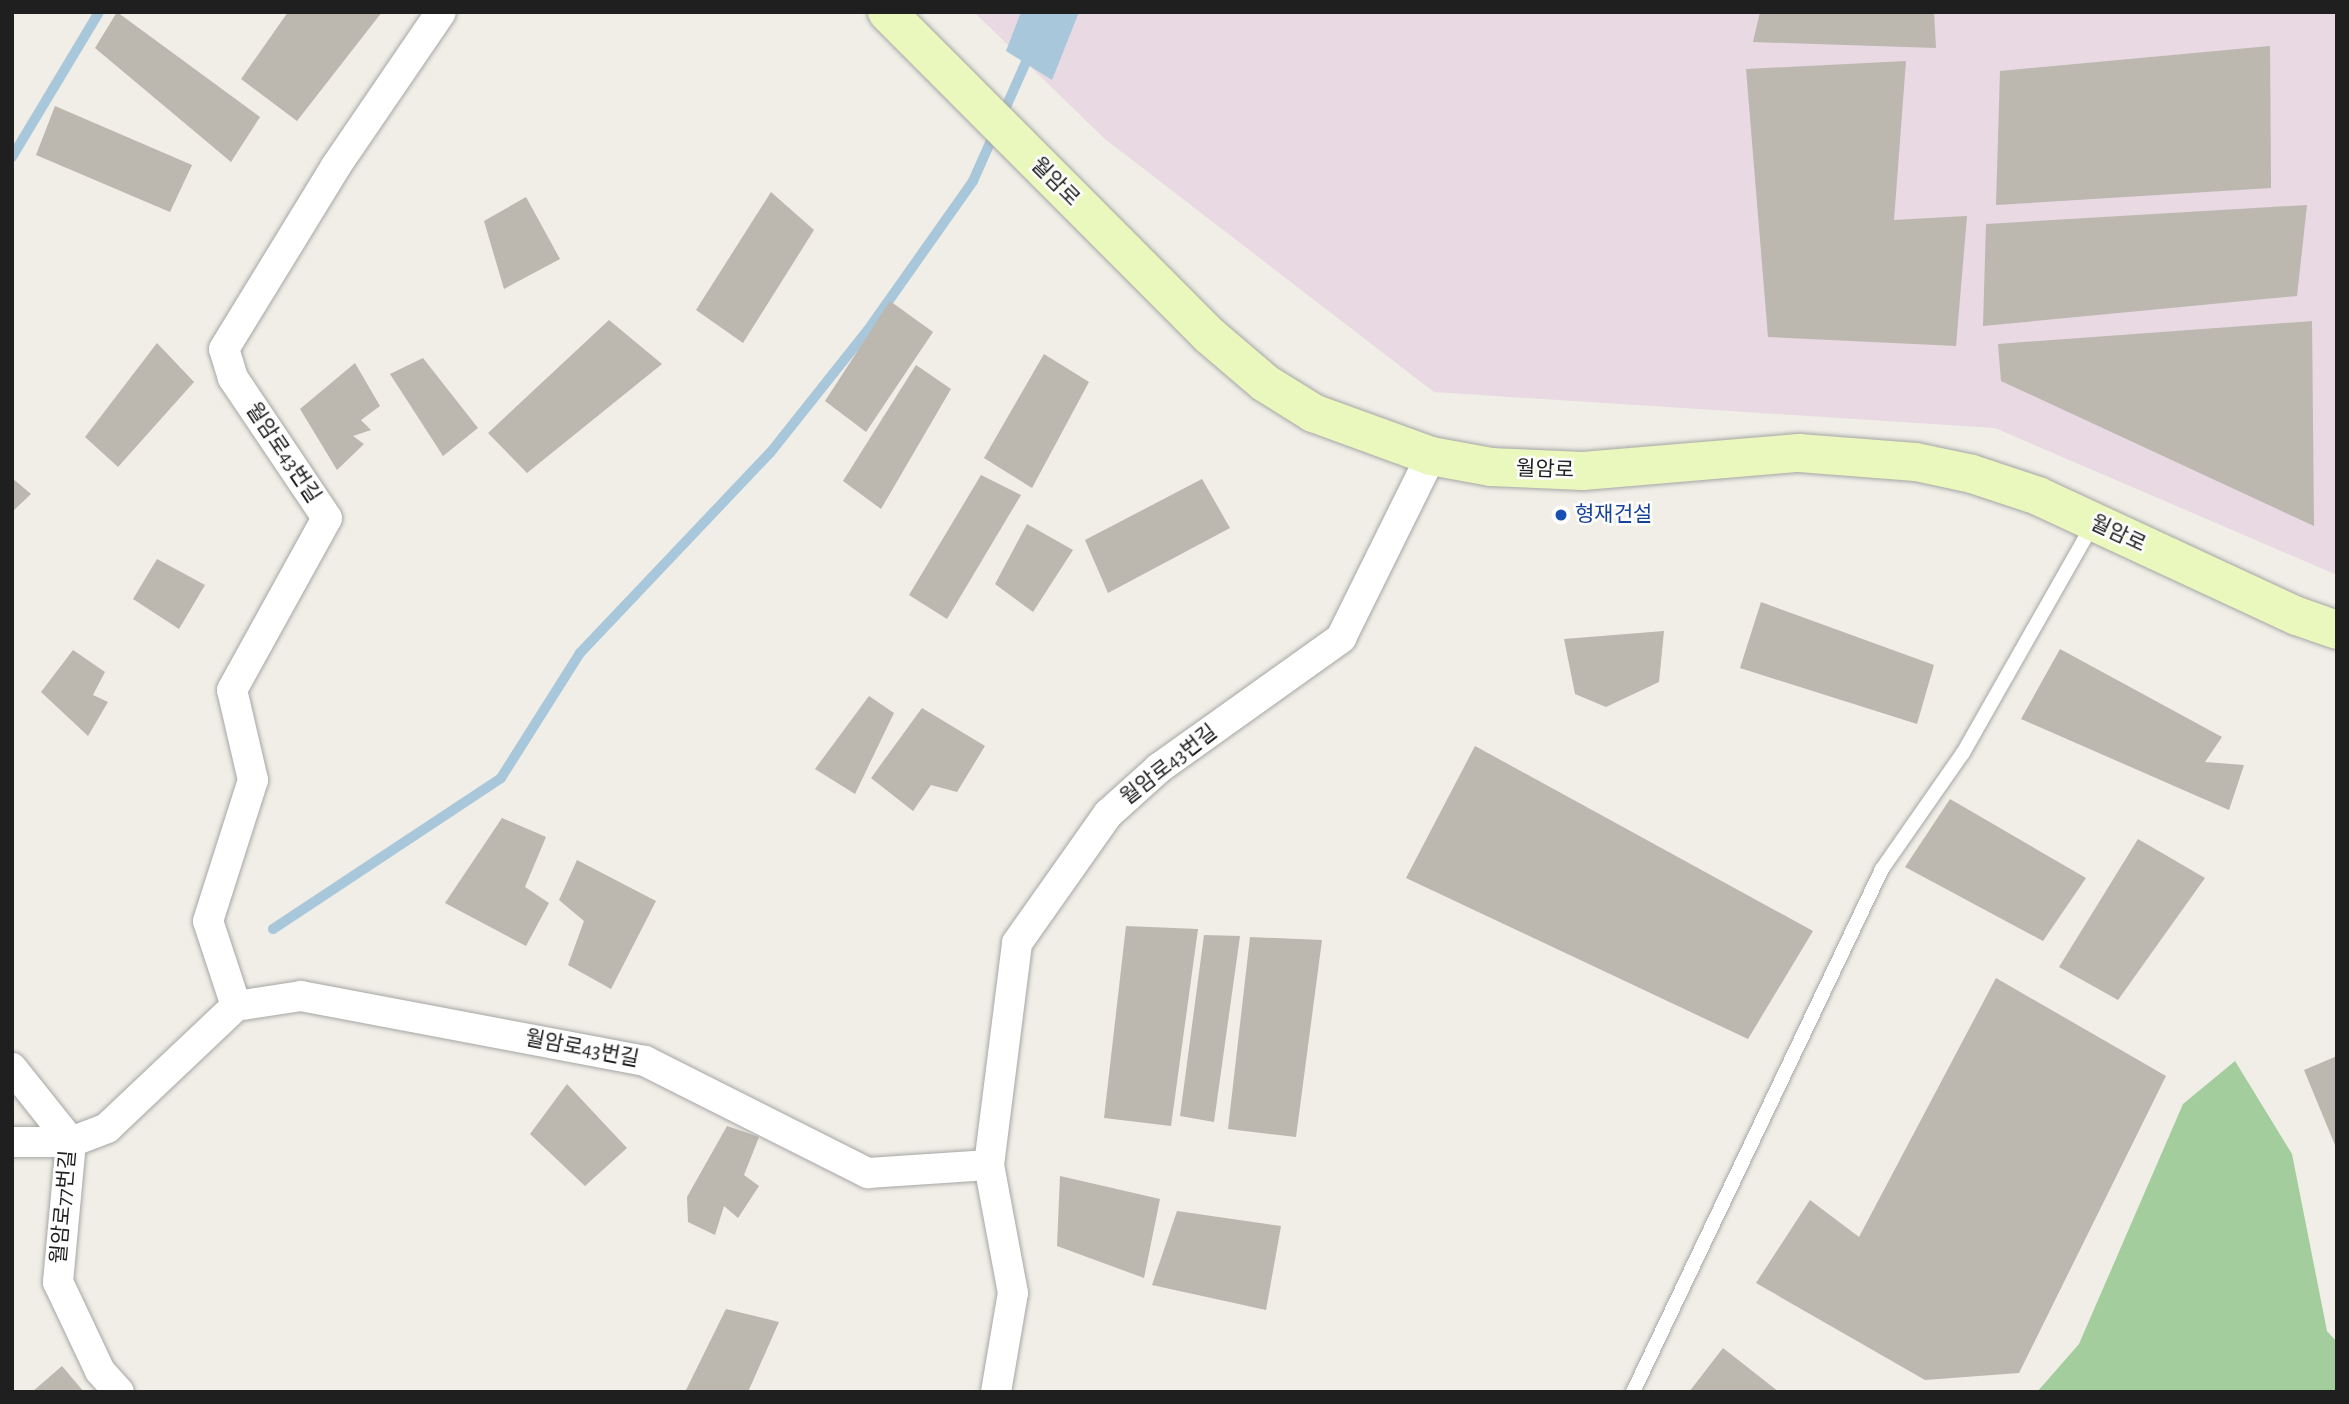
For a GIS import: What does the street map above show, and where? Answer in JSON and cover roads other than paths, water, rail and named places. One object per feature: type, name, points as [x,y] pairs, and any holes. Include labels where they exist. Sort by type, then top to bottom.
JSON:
[{"type":"street","name":"월암로43번길","points":[[441,12],[336,166],[224,349],[233,378],[327,518],[232,690],[253,780],[208,921],[236,1006],[301,996],[645,1061],[868,1173],[989,1165]]},
{"type":"street","name":"월암로","points":[[887,12],[1050,179],[1210,336],[1265,383],[1313,412],[1431,456],[1491,467],[1583,471],[1695,459],[1853,454],[1972,474],[2038,496],[2337,630]]},
{"type":"street","name":"월암로43번길","points":[[996,1392],[1013,1293],[989,1165],[1017,943],[1108,814],[1159,768],[1341,638],[1431,456]]},
{"type":"street","points":[[12,1142],[71,1142],[107,1128],[236,1006]]},
{"type":"street","name":"월암로77번길","points":[[12,1068],[71,1142],[58,1282],[100,1371],[119,1392]]},
{"type":"lane","points":[[1633,1392],[1882,869],[1963,753],[2094,522]]},
{"type":"water","points":[[1021,12],[1079,12],[1052,80],[1006,51]]},
{"type":"waterway","points":[[12,157],[99,12]]},
{"type":"waterway","points":[[273,929],[501,778],[580,653],[770,453],[868,330],[973,181],[1030,53]]},
{"type":"place","name":"형재건설","points":[[1561,515]]}]
